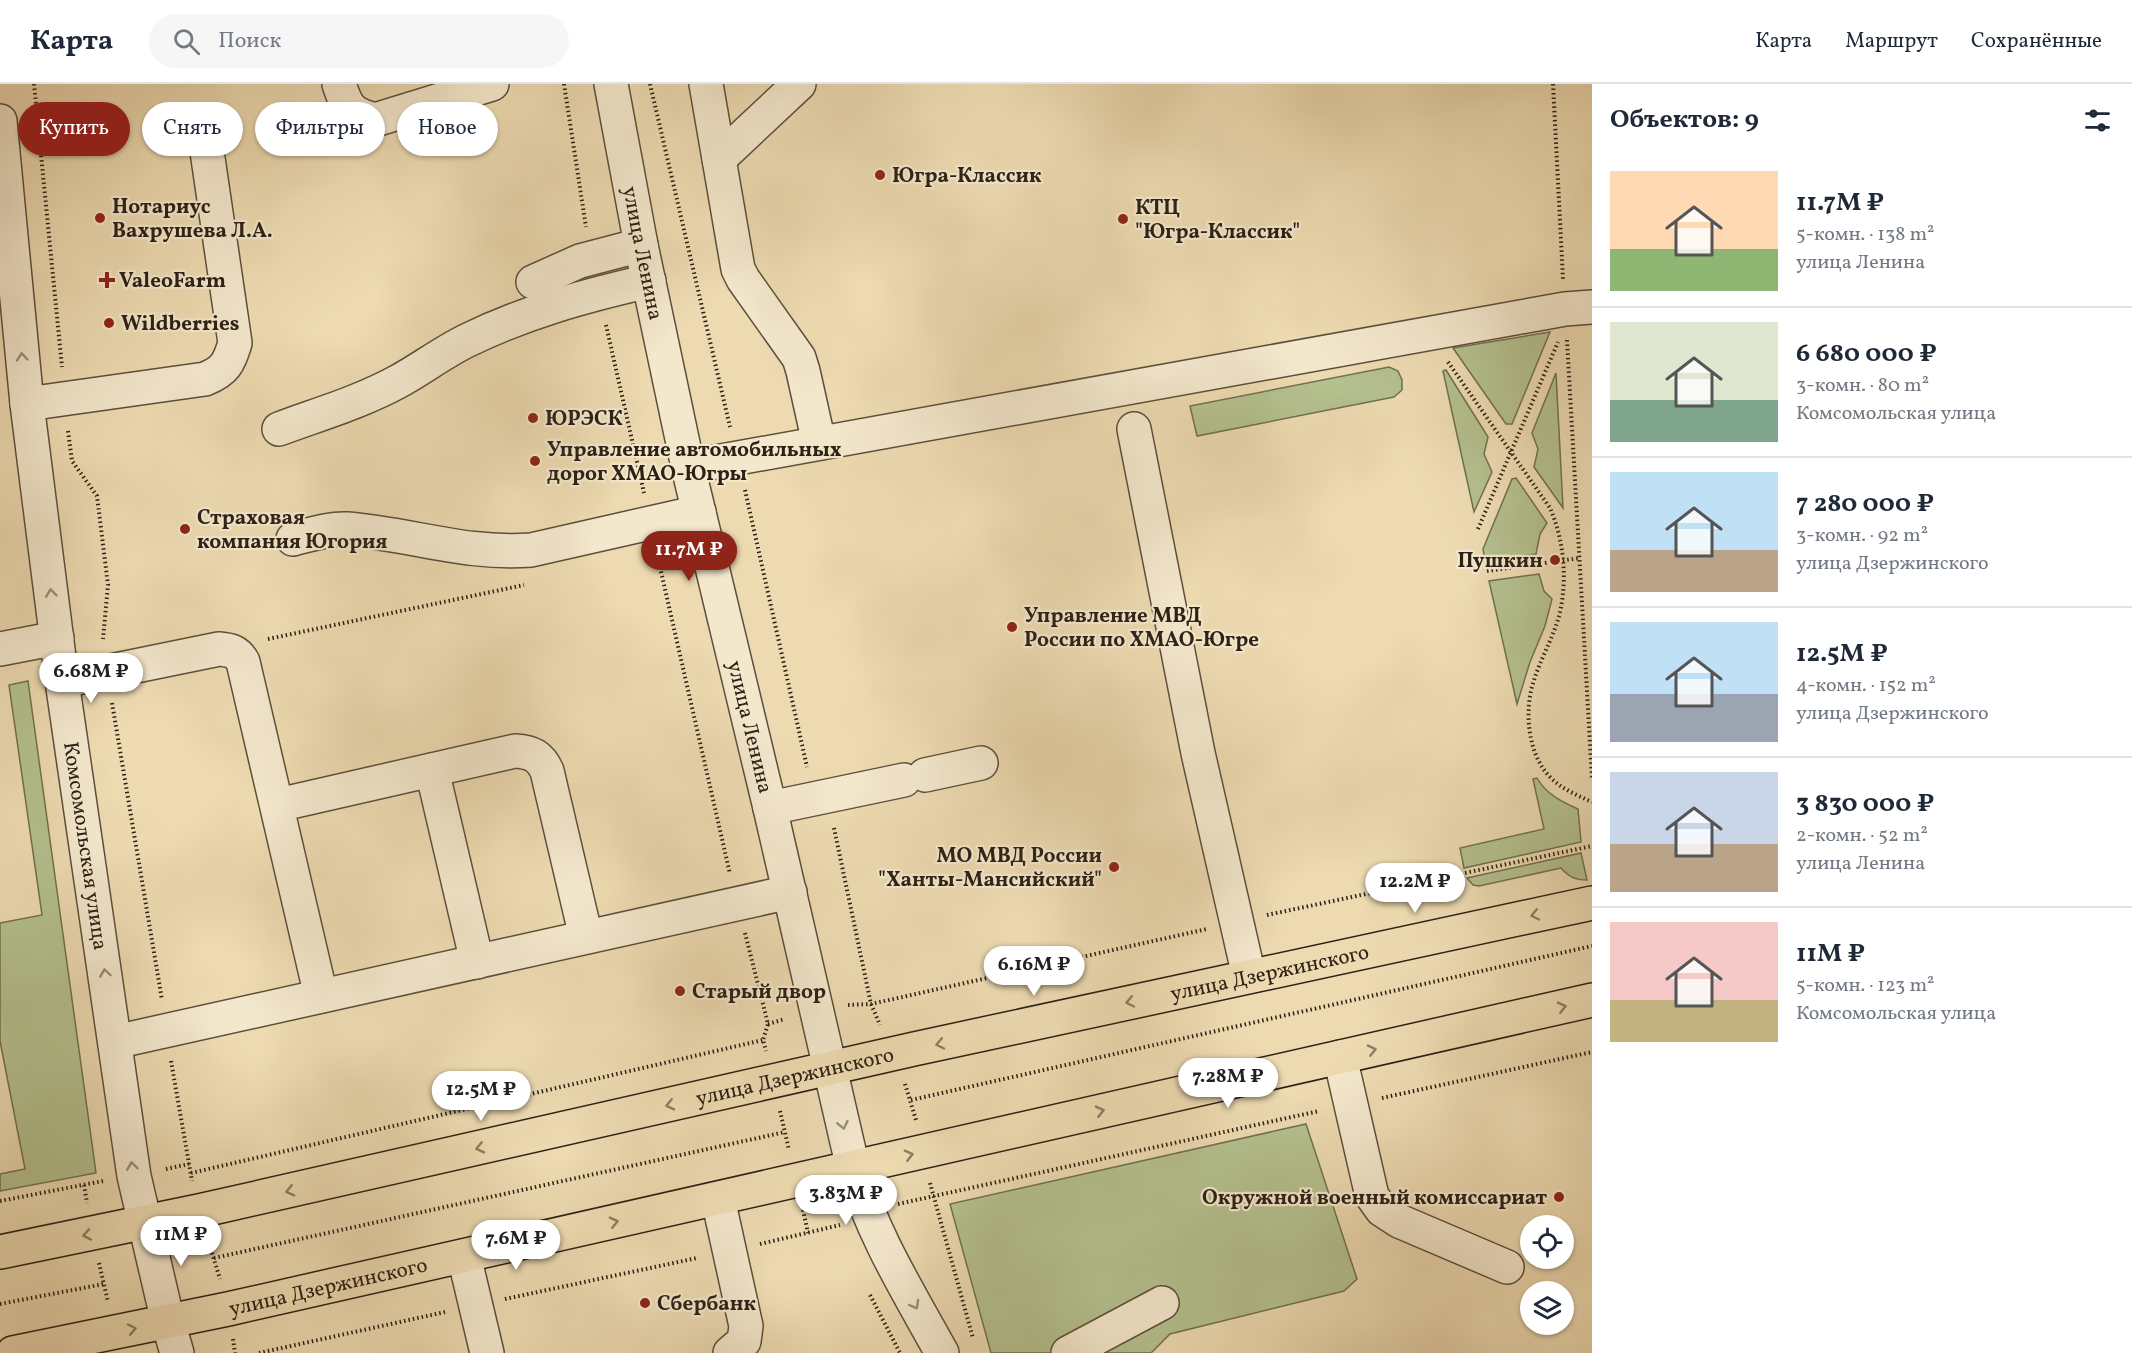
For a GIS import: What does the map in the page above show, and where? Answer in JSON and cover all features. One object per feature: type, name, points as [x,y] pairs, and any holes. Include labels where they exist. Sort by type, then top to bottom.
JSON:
[{"type":"main road","name":"улица Дзержинского","points":[[0,1252],[199,1211],[830,1068],[1592,903]]},
{"type":"main road","name":"улица Дзержинского","points":[[13,1353],[228,1309],[1592,1000]]},
{"type":"street","points":[[339,84],[346,106],[358,116],[375,120],[492,84]]},
{"type":"street","name":"улица Ленина","points":[[611,84],[641,246],[688,467],[770,807],[853,1168],[860,1192],[880,1239],[942,1353]]},
{"type":"street","points":[[706,84],[738,269],[798,358],[819,443]]},
{"type":"street","points":[[719,159],[799,84]]},
{"type":"street","name":"Комсомольская улица","points":[[0,121],[27,404],[62,681],[134,1176],[177,1353]]},
{"type":"street","points":[[27,404],[205,379],[218,374],[230,361],[235,342],[208,156]]},
{"type":"street","points":[[533,282],[579,261],[641,246]]},
{"type":"street","points":[[279,429],[360,399],[398,382],[465,342],[540,310],[587,295],[649,281]]},
{"type":"street","points":[[688,467],[1427,333],[1574,313]]},
{"type":"street","points":[[1134,429],[1198,753],[1249,976]]},
{"type":"street","points":[[293,538],[345,528],[476,550],[507,552],[531,550],[699,512]]},
{"type":"street","points":[[0,649],[57,638]]},
{"type":"street","points":[[62,681],[219,649],[238,654],[243,662],[278,805],[321,996]]},
{"type":"street","points":[[278,805],[515,751],[530,752],[541,759],[547,771],[586,937]]},
{"type":"street","points":[[770,807],[981,764]]},
{"type":"street","points":[[432,770],[477,962]]},
{"type":"street","points":[[115,1042],[790,892]]},
{"type":"street","points":[[1340,1057],[1372,1196],[1382,1210],[1399,1221],[1507,1267]]},
{"type":"street","points":[[718,1199],[746,1326],[744,1341],[730,1353]]},
{"type":"street","points":[[464,1256],[487,1353]]},
{"type":"street","points":[[1068,1353],[1162,1303]]},
{"type":"path","points":[[650,84],[738,457],[806,764],[830,813],[871,1004],[894,1054],[911,1100],[924,1151],[932,1196],[974,1342]]},
{"type":"path","points":[[1552,84],[1574,313],[1580,558],[1592,779]]},
{"type":"path","points":[[1478,529],[1574,313]]},
{"type":"path","points":[[1427,333],[1512,452],[1550,508],[1557,524],[1563,560],[1563,589],[1559,614],[1533,681],[1529,700],[1530,730],[1535,753],[1549,776],[1573,794],[1592,802]]},
{"type":"path","points":[[1487,571],[1580,558]]},
{"type":"path","points":[[238,654],[246,644],[532,583]]},
{"type":"path","points":[[107,672],[191,1173],[199,1211],[224,1288],[235,1353]]},
{"type":"path","points":[[911,1100],[1592,946]]},
{"type":"path","points":[[843,1005],[871,1004]]},
{"type":"path","points":[[259,1353],[808,1233],[763,1040],[768,1024]]},
{"type":"path","points":[[191,1173],[763,1040]]},
{"type":"path","points":[[932,1196],[1592,1052]]},
{"type":"path","points":[[214,1258],[785,1132]]},
{"type":"path","points":[[0,1201],[84,1185],[115,1333]]},
{"type":"path","points":[[0,1304],[104,1284]]},
{"type":"green space","points":[[1550,332],[1512,424],[1506,424],[1453,348]]},
{"type":"green space","points":[[1389,367],[1398,371],[1402,380],[1402,390],[1394,397],[1197,436],[1190,406]]},
{"type":"green space","points":[[1446,370],[1488,437],[1484,454],[1492,472],[1474,512],[1443,371]]},
{"type":"green space","points":[[1556,373],[1563,508],[1534,467],[1538,449],[1532,433]]},
{"type":"green space","points":[[1516,478],[1547,523],[1540,534],[1536,554],[1485,561],[1483,549],[1512,479]]},
{"type":"green space","points":[[1539,574],[1544,591],[1552,599],[1545,626],[1530,662],[1517,704],[1489,581]]},
{"type":"green space","points":[[28,681],[96,1173],[0,1191],[0,1174],[25,1169],[0,1041],[0,923],[42,915],[9,685]]},
{"type":"green space","points":[[1537,778],[1550,793],[1578,809],[1581,842],[1464,868],[1460,848],[1544,829],[1533,779]]},
{"type":"green space","points":[[1581,853],[1587,880],[1572,877],[1561,868],[1479,886],[1473,885],[1467,878]]},
{"type":"green space","points":[[1306,1124],[1357,1279],[1344,1291],[1170,1334],[1151,1353],[991,1353],[950,1204]]},
{"type":"place","name":"Югра-Классик","points":[[880,175]]},
{"type":"place","name":"Нотариус Вахрушева Л.А.","points":[[100,218]]},
{"type":"place","name":"КТЦ \"Югра-Классик\"","points":[[1123,219]]},
{"type":"place","name":"ValeoFarm","points":[[107,280]]},
{"type":"place","name":"Wildberries","points":[[109,323]]},
{"type":"place","name":"ЮРЭСК","points":[[533,418]]},
{"type":"place","name":"Управление автомобильных дорог ХМАО-Югры","points":[[535,461]]},
{"type":"place","name":"Страховая компания Югория","points":[[185,529]]},
{"type":"place","name":"Пушкин","points":[[1555,560]]},
{"type":"place","name":"Управление МВД России по ХМАО-Югре","points":[[1012,627]]},
{"type":"place","name":"МО МВД России \"Ханты-Мансийский\"","points":[[1114,867]]},
{"type":"place","name":"Старый двор","points":[[680,991]]},
{"type":"place","name":"Окружной военный комиссариат","points":[[1559,1197]]},
{"type":"place","name":"Сбербанк","points":[[645,1303]]}]
